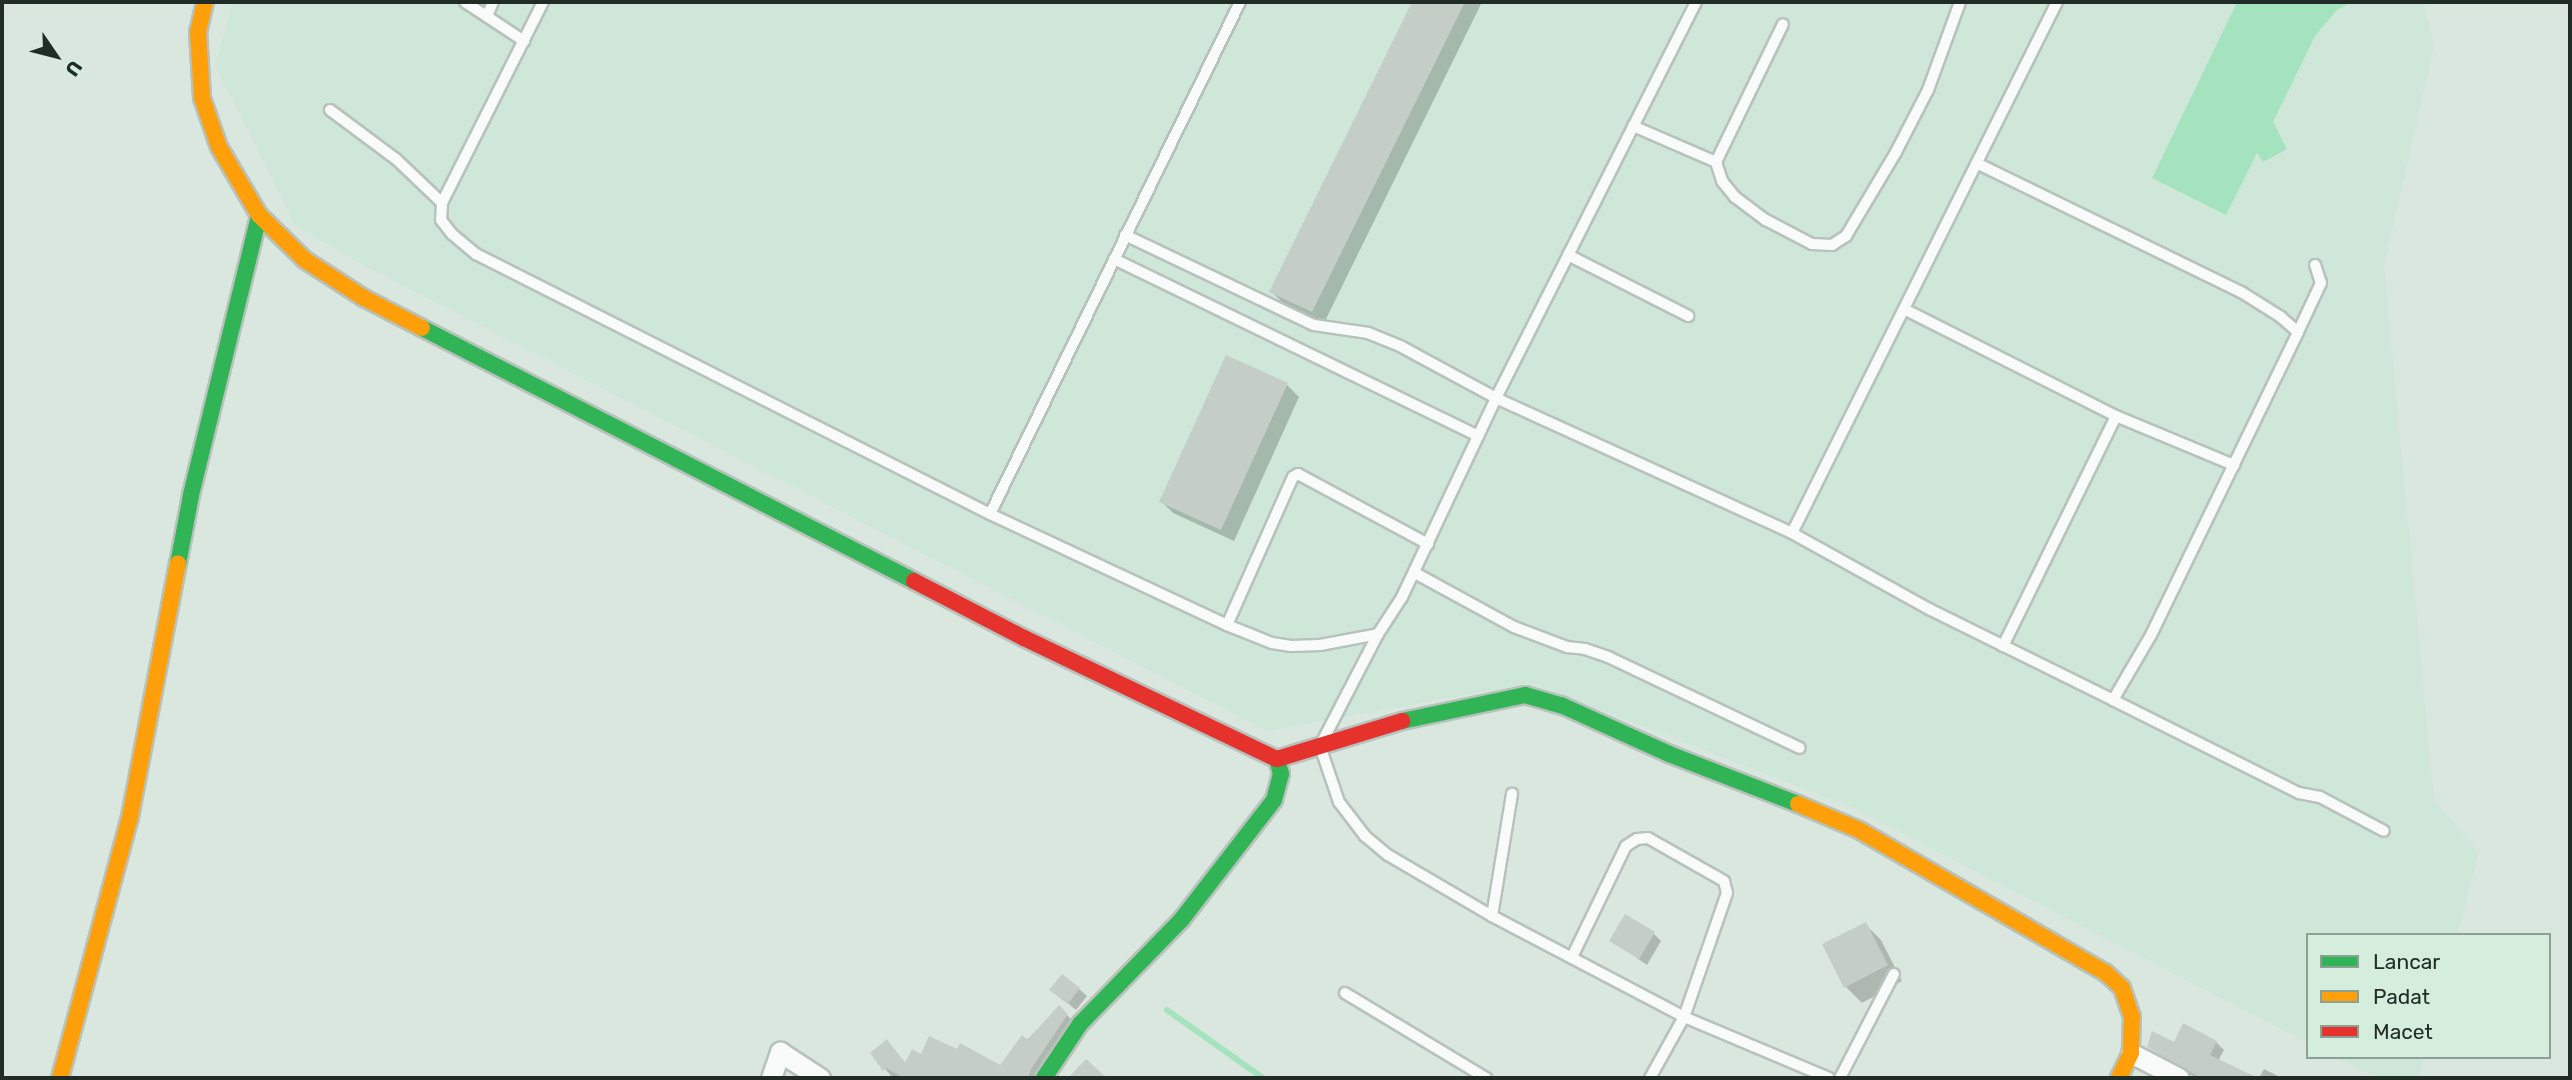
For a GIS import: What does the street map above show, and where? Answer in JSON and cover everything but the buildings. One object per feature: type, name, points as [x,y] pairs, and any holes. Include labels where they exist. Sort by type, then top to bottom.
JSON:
[{"type":"street","points":[[205,2],[198,32],[202,98],[219,148],[259,215],[304,260],[364,298],[1024,638],[1277,759],[1384,725],[1505,696],[1525,695],[1561,705],[1669,754],[1714,769],[1859,830],[2106,972],[2122,988],[2132,1017],[2131,1053],[2119,1078]]},
{"type":"street","points":[[61,1078],[130,817],[191,495],[259,215]]},
{"type":"street","points":[[1044,1078],[1097,1004],[1166,936],[1215,878],[1274,800],[1281,774],[1277,759]]},
{"type":"street","points":[[771,1078],[780,1052],[820,1078]]},
{"type":"street","points":[[2131,1053],[2179,1078]]},
{"type":"lane","points":[[465,2],[524,41]]},
{"type":"lane","points":[[487,16],[493,2]]},
{"type":"lane","points":[[543,2],[442,202],[441,220],[452,234],[476,254],[990,514],[1227,625],[1272,643],[1291,646],[1320,645],[1378,634]]},
{"type":"lane","points":[[990,514],[1240,2]]},
{"type":"lane","points":[[1696,2],[1496,398],[1415,573],[1378,634],[1320,746],[1339,802],[1365,836],[1388,855],[1492,916],[1684,1017],[1824,1077]]},
{"type":"lane","points":[[1783,24],[1716,162],[1722,181],[1735,197],[1766,219],[1812,244],[1832,245],[1846,236],[1896,152],[1928,90],[1960,2]]},
{"type":"lane","points":[[1792,533],[2057,2]]},
{"type":"lane","points":[[330,110],[396,159],[442,202]]},
{"type":"lane","points":[[1633,126],[1716,162]]},
{"type":"lane","points":[[1976,163],[2241,292],[2281,317],[2298,332]]},
{"type":"lane","points":[[1125,235],[1314,326],[1368,333],[1400,346],[1496,398],[1792,533],[1837,561],[2003,646],[2299,793],[2320,797],[2384,831]]},
{"type":"lane","points":[[1568,255],[1688,316]]},
{"type":"lane","points":[[1114,259],[1478,436]]},
{"type":"lane","points":[[2113,700],[2151,635],[2321,283],[2315,265]]},
{"type":"lane","points":[[1904,309],[2116,416],[2234,465]]},
{"type":"lane","points":[[2003,646],[2116,416]]},
{"type":"lane","points":[[1227,625],[1293,477],[1298,474],[1428,544]]},
{"type":"lane","points":[[1415,573],[1514,627],[1567,647],[1608,657],[1800,748]]},
{"type":"lane","points":[[1492,916],[1512,794]]},
{"type":"lane","points":[[1572,957],[1626,846],[1636,839],[1648,838],[1724,881],[1727,893],[1684,1017],[1650,1078]]},
{"type":"lane","points":[[1840,1078],[1894,974]]},
{"type":"lane","points":[[1345,993],[1486,1078]]},
{"type":"shaded area","points":[[233,2],[2237,2],[2152,178],[2257,153],[2315,36],[2337,10],[2352,2],[2423,2],[2434,46],[2384,266],[2434,799],[2479,853],[2458,933],[2306,933],[2306,1042],[1851,807],[1531,683],[1267,731],[363,265],[296,226],[215,65]]},
{"type":"shaded area","points":[[2237,2],[2352,2],[2337,10],[2315,36],[2273,122],[2287,149],[2263,162],[2257,153],[2226,215],[2152,178]]},
{"type":"shaded area","points":[[2340,1059],[2424,1059],[2419,1078],[2377,1078]]},
{"type":"waterway","points":[[1167,1010],[1263,1078]]},
{"type":"traffic: fast","points":[[178,564],[191,495],[259,215]]},
{"type":"traffic: fast","points":[[422,328],[914,581]]},
{"type":"traffic: fast","points":[[1402,721],[1525,695],[1561,705],[1669,754],[1798,804]]},
{"type":"traffic: fast","points":[[1044,1078],[1080,1024],[1182,919],[1274,800],[1281,774],[1277,759]]},
{"type":"traffic: slow","points":[[205,2],[198,32],[202,98],[219,147],[259,215],[305,260],[364,298],[422,328]]},
{"type":"traffic: slow","points":[[60,1078],[130,817],[178,564]]},
{"type":"traffic: slow","points":[[1798,804],[1859,830],[2106,973],[2122,988],[2132,1017],[2131,1053],[2119,1078]]},
{"type":"traffic: jam","points":[[914,581],[1024,638],[1277,759],[1402,721]]}]
